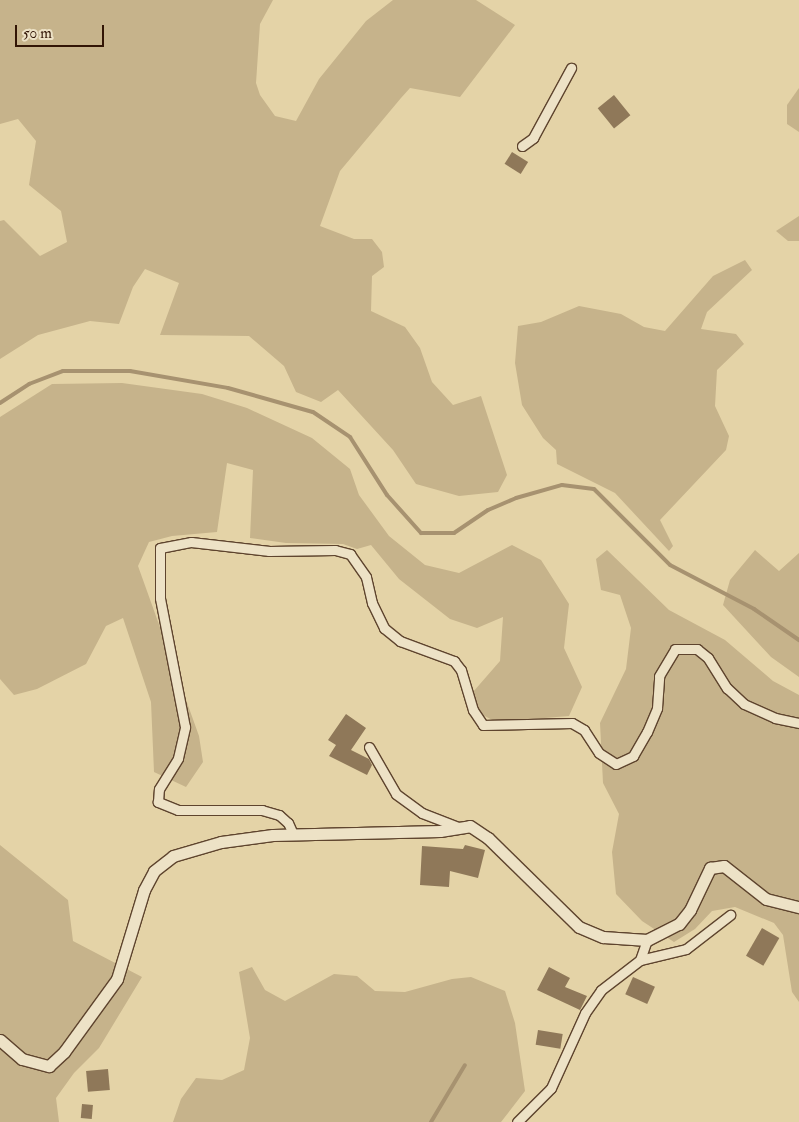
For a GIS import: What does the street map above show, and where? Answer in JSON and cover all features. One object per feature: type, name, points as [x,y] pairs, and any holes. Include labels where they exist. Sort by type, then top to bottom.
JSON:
[{"type":"street","points":[[522,146],[533,138],[572,68]]},
{"type":"street","points":[[294,834],[288,823],[279,815],[262,810],[178,810],[158,802],[159,789],[178,758],[185,727],[160,598],[160,548],[191,542],[269,551],[335,550],[350,554],[366,577],[372,603],[384,628],[400,641],[454,661],[461,670],[473,710],[483,725],[572,723],[584,730],[599,753],[616,764],[633,756],[647,732],[657,708],[659,676],[675,649],[697,649],[708,658],[727,688],[744,704],[776,718],[799,723]]},
{"type":"street","points":[[370,747],[396,794],[422,813],[461,828]]},
{"type":"street","points":[[0,1040],[22,1060],[34,1065],[49,1066],[64,1052],[117,979],[144,890],[154,871],[173,856],[221,842],[294,834],[461,828],[470,826],[488,838],[579,927],[603,937],[647,940],[679,924],[690,910],[703,878],[710,868],[724,866],[766,899],[799,907]]},
{"type":"street","points":[[517,1122],[551,1088],[585,1013],[601,990],[640,960],[686,949],[730,915]]},
{"type":"street","points":[[640,960],[647,940]]},
{"type":"shaded area","points":[[0,0],[273,0],[260,24],[256,83],[260,95],[275,116],[296,121],[319,79],[366,21],[393,0],[476,0],[515,25],[460,97],[410,88],[340,171],[320,226],[354,239],[372,239],[382,252],[384,267],[372,276],[371,311],[405,327],[420,348],[432,382],[453,405],[481,396],[507,475],[498,492],[459,496],[416,484],[393,450],[338,390],[321,402],[296,392],[284,366],[249,336],[160,335],[179,283],[145,269],[133,287],[119,324],[90,321],[38,335],[0,359],[0,221],[4,220],[40,256],[67,242],[61,211],[29,185],[36,141],[18,119],[0,124]]},
{"type":"shaded area","points":[[799,88],[799,132],[787,124],[787,105]]},
{"type":"shaded area","points":[[799,216],[799,241],[788,241],[776,231]]},
{"type":"shaded area","points":[[745,260],[752,270],[707,312],[701,329],[736,334],[744,344],[717,370],[715,406],[729,436],[726,450],[660,520],[673,546],[669,551],[615,493],[557,464],[556,450],[543,438],[522,405],[515,363],[518,326],[541,322],[579,306],[621,314],[644,327],[665,331],[713,276]]},
{"type":"shaded area","points":[[122,383],[202,394],[247,408],[312,438],[350,469],[359,495],[389,536],[425,565],[459,573],[512,545],[541,560],[569,604],[564,648],[582,687],[569,716],[496,722],[481,714],[473,692],[500,661],[503,617],[477,628],[450,619],[399,579],[371,545],[357,549],[343,544],[286,543],[250,538],[253,470],[227,463],[217,532],[172,536],[149,542],[138,566],[199,736],[203,762],[186,787],[154,772],[151,702],[123,618],[106,626],[86,664],[37,689],[14,695],[0,679],[0,417],[52,384]]},
{"type":"shaded area","points":[[607,550],[669,610],[725,640],[773,681],[799,695],[799,1002],[792,992],[783,935],[774,923],[735,907],[712,911],[695,929],[674,942],[642,921],[616,894],[612,852],[619,814],[603,783],[600,723],[626,669],[631,628],[620,595],[601,590],[596,559]]},
{"type":"shaded area","points":[[755,550],[779,571],[799,553],[799,677],[771,657],[723,605],[730,580]]},
{"type":"shaded area","points":[[0,845],[68,900],[73,941],[142,977],[99,1048],[74,1073],[56,1098],[59,1122],[0,1122]]},
{"type":"shaded area","points":[[252,967],[265,990],[285,1001],[334,974],[357,976],[375,991],[405,992],[452,979],[471,977],[505,991],[515,1023],[525,1091],[501,1122],[173,1122],[181,1099],[196,1078],[222,1080],[244,1070],[250,1038],[239,972]]},
{"type":"building","points":[[614,95],[630,115],[614,128],[598,108]]},
{"type":"building","points":[[512,152],[528,162],[521,174],[505,164]]},
{"type":"building","points":[[346,714],[366,728],[351,750],[369,759],[372,765],[367,775],[329,756],[336,745],[328,740]]},
{"type":"building","points":[[465,845],[485,850],[478,878],[450,871],[449,887],[420,885],[422,846],[463,849]]},
{"type":"building","points":[[762,928],[779,938],[763,966],[746,956]]},
{"type":"building","points":[[549,967],[570,978],[565,987],[587,996],[580,1010],[537,990]]},
{"type":"building","points":[[633,977],[655,987],[647,1004],[625,994]]},
{"type":"building","points":[[538,1030],[563,1034],[560,1049],[536,1045]]},
{"type":"building","points":[[108,1069],[110,1090],[88,1092],[86,1071]]},
{"type":"building","points":[[82,1104],[93,1105],[92,1119],[81,1118]]},
{"type":"waterway","points":[[0,403],[29,384],[63,371],[130,371],[228,388],[313,412],[350,437],[387,495],[421,533],[454,533],[488,510],[516,498],[562,485],[594,489],[670,565],[754,609],[799,640]]},
{"type":"waterway","points":[[431,1122],[465,1065]]}]
